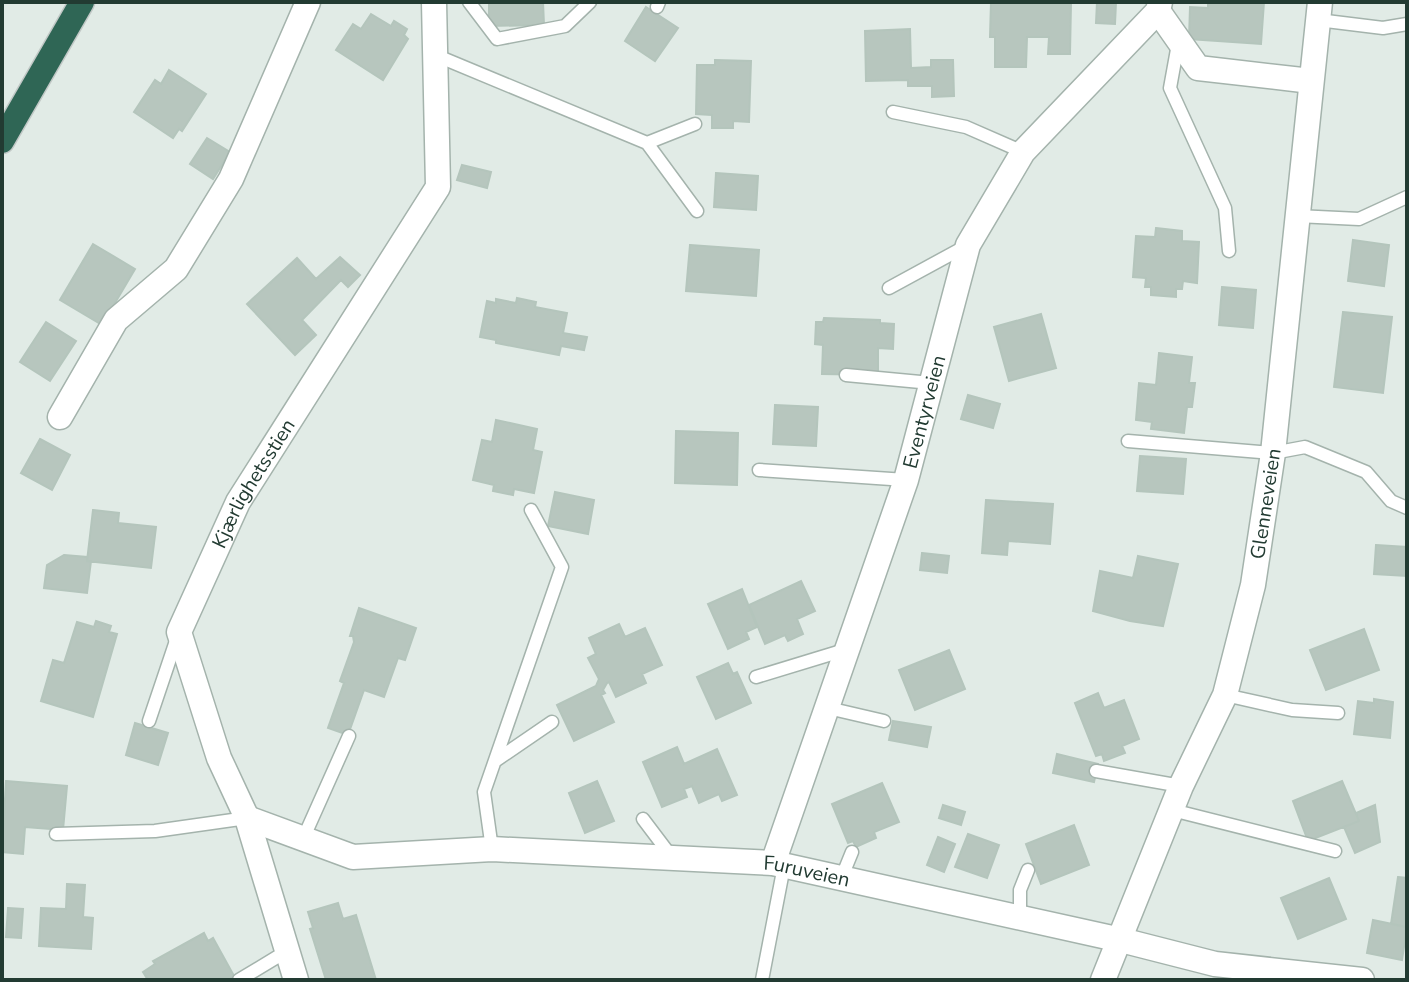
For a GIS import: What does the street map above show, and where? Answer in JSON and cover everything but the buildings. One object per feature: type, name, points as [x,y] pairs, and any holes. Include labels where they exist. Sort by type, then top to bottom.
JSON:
[{"type":"highway","points":[[2,141],[82,2]]},
{"type":"street","points":[[60,417],[116,320],[176,269],[231,179],[308,2]]},
{"type":"street","name":"Kjærlighetsstien","points":[[179,632],[238,502],[438,187],[434,2]]},
{"type":"street","name":"Eventyrveien","points":[[778,865],[906,480],[968,245],[1023,152],[1159,7],[1198,68],[1311,81]]},
{"type":"street","name":"Glenneveien","points":[[1103,980],[1181,786],[1225,695],[1253,585],[1273,453],[1319,11]]},
{"type":"street","points":[[179,632],[219,758],[247,818],[296,980]]},
{"type":"street","name":"Furuveien","points":[[247,818],[353,857],[492,849],[778,865],[1020,917],[1215,964],[1362,980]]},
{"type":"lane","points":[[469,2],[497,39],[565,26],[590,2]]},
{"type":"lane","points":[[1319,11],[1383,28],[1407,24]]},
{"type":"lane","points":[[1179,40],[1170,88],[1225,208],[1229,251]]},
{"type":"lane","points":[[435,55],[647,143],[697,211]]},
{"type":"lane","points":[[893,112],[966,127],[1023,152]]},
{"type":"lane","points":[[647,143],[695,124]]},
{"type":"lane","points":[[1297,216],[1359,219],[1407,197]]},
{"type":"lane","points":[[889,288],[968,245]]},
{"type":"lane","points":[[846,375],[931,383]]},
{"type":"lane","points":[[1128,441],[1273,453],[1305,447],[1366,472],[1391,501],[1407,508]]},
{"type":"lane","points":[[759,470],[906,480]]},
{"type":"lane","points":[[492,849],[484,792],[562,567],[531,510]]},
{"type":"lane","points":[[149,721],[179,632]]},
{"type":"lane","points":[[756,677],[848,649]]},
{"type":"lane","points":[[1225,695],[1292,710],[1338,713]]},
{"type":"lane","points":[[828,708],[884,721]]},
{"type":"lane","points":[[495,761],[552,722]]},
{"type":"lane","points":[[303,839],[349,736]]},
{"type":"lane","points":[[1096,771],[1181,786]]},
{"type":"lane","points":[[1172,810],[1335,851]]},
{"type":"lane","points":[[56,834],[155,831],[247,818]]},
{"type":"lane","points":[[643,819],[673,858]]},
{"type":"lane","points":[[841,879],[852,852]]},
{"type":"lane","points":[[762,980],[778,865]]},
{"type":"lane","points":[[1020,917],[1020,890],[1028,870]]},
{"type":"lane","points":[[239,980],[287,951]]}]
